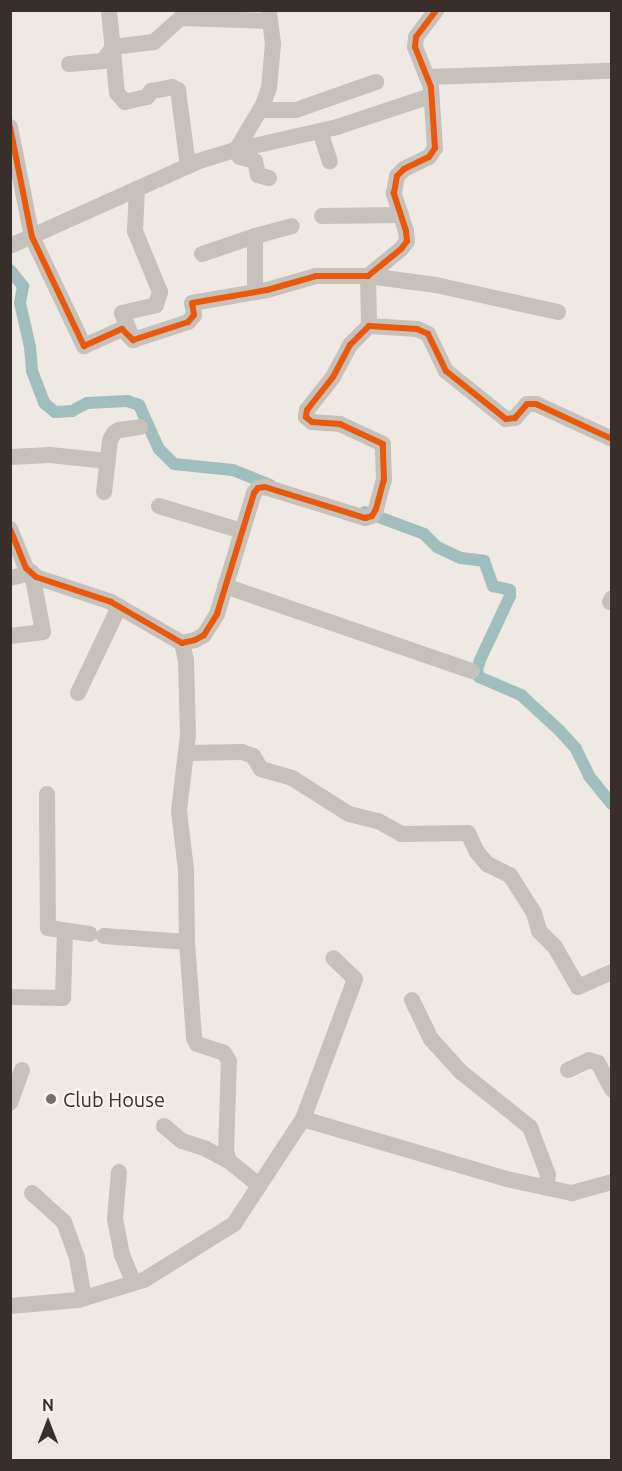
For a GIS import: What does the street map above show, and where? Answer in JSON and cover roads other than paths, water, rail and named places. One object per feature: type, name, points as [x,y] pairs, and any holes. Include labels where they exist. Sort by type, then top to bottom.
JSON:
[{"type":"street","points":[[109,10],[117,93],[125,102],[147,97],[151,91],[172,87],[178,90],[188,166]]},
{"type":"street","points":[[368,276],[401,249],[407,241],[394,193],[397,176],[404,169],[429,157],[435,148],[431,96],[416,47],[416,37],[436,10]]},
{"type":"street","points":[[69,64],[103,61],[113,47],[154,42],[181,18],[269,16],[273,44],[269,87],[260,110],[236,150]]},
{"type":"street","points":[[427,77],[612,71]]},
{"type":"street","points":[[260,110],[296,110],[376,82]]},
{"type":"street","points":[[10,246],[188,166],[236,150],[320,131],[431,96]]},
{"type":"street","points":[[10,127],[32,237],[84,346],[122,328],[134,340]]},
{"type":"street","points":[[320,131],[330,161]]},
{"type":"street","points":[[236,150],[240,157],[255,161],[258,175],[269,178]]},
{"type":"street","points":[[134,340],[122,313],[156,305],[160,292],[135,231],[137,189]]},
{"type":"street","points":[[322,216],[401,215]]},
{"type":"street","points":[[202,254],[292,226]]},
{"type":"street","points":[[255,236],[255,292]]},
{"type":"street","points":[[134,340],[192,321],[192,303],[255,292],[316,276],[368,276],[436,285],[558,312]]},
{"type":"street","points":[[182,643],[204,635],[217,614],[254,493],[258,488],[265,487],[365,518],[373,514],[384,480],[383,444],[340,424],[312,422],[306,417],[307,410],[333,377],[350,345],[369,326],[368,276]]},
{"type":"street","points":[[369,326],[417,329],[428,334],[446,371],[506,419],[515,418],[527,404],[536,404],[612,439]]},
{"type":"street","points":[[104,492],[114,433],[140,427]]},
{"type":"street","points":[[10,458],[50,455],[108,460]]},
{"type":"street","points":[[159,506],[242,531]]},
{"type":"street","points":[[10,529],[26,568],[32,573],[119,607],[182,643],[186,661],[187,753],[179,811],[186,870],[187,942],[194,1038],[196,1044],[224,1053],[229,1061],[226,1150],[229,1161]]},
{"type":"street","points":[[10,578],[32,573]]},
{"type":"street","points":[[10,636],[43,632],[32,573]]},
{"type":"street","points":[[225,586],[472,671]]},
{"type":"street","points":[[78,693],[119,607]]},
{"type":"street","points":[[187,753],[242,752],[253,756],[261,769],[292,778],[350,814],[378,821],[401,834],[468,833],[477,852],[487,864],[510,874],[534,913],[539,931],[555,947],[578,987],[612,972]]},
{"type":"street","points":[[46,794],[48,928],[97,935],[187,942]]},
{"type":"street","points":[[10,997],[63,998],[65,931]]},
{"type":"street","points":[[10,1306],[84,1298],[144,1280],[234,1224],[303,1119],[355,979],[333,958]]},
{"type":"street","points":[[412,1000],[431,1039],[461,1072],[530,1126],[548,1175],[546,1188]]},
{"type":"street","points":[[568,1070],[589,1060],[598,1063],[612,1089]]},
{"type":"street","points":[[10,1103],[21,1070]]},
{"type":"street","points":[[303,1119],[546,1188],[572,1193],[612,1182]]},
{"type":"street","points":[[164,1126],[182,1141],[206,1149],[229,1161],[259,1185]]},
{"type":"street","points":[[119,1172],[115,1219],[122,1255],[134,1283]]},
{"type":"street","points":[[32,1192],[64,1222],[77,1258],[84,1298]]},
{"type":"waterway","points":[[10,270],[23,286],[20,303],[30,347],[32,371],[44,403],[55,412],[72,411],[87,403],[127,401],[139,405],[159,449],[174,464],[233,470],[270,485]]},
{"type":"waterway","points":[[365,512],[424,534],[437,547],[461,558],[484,561],[493,586],[510,590],[510,596],[480,660],[477,670],[479,677],[521,695],[560,731],[576,749],[589,776],[612,804]]},
{"type":"place","name":"Club House","points":[[51,1099]]}]
